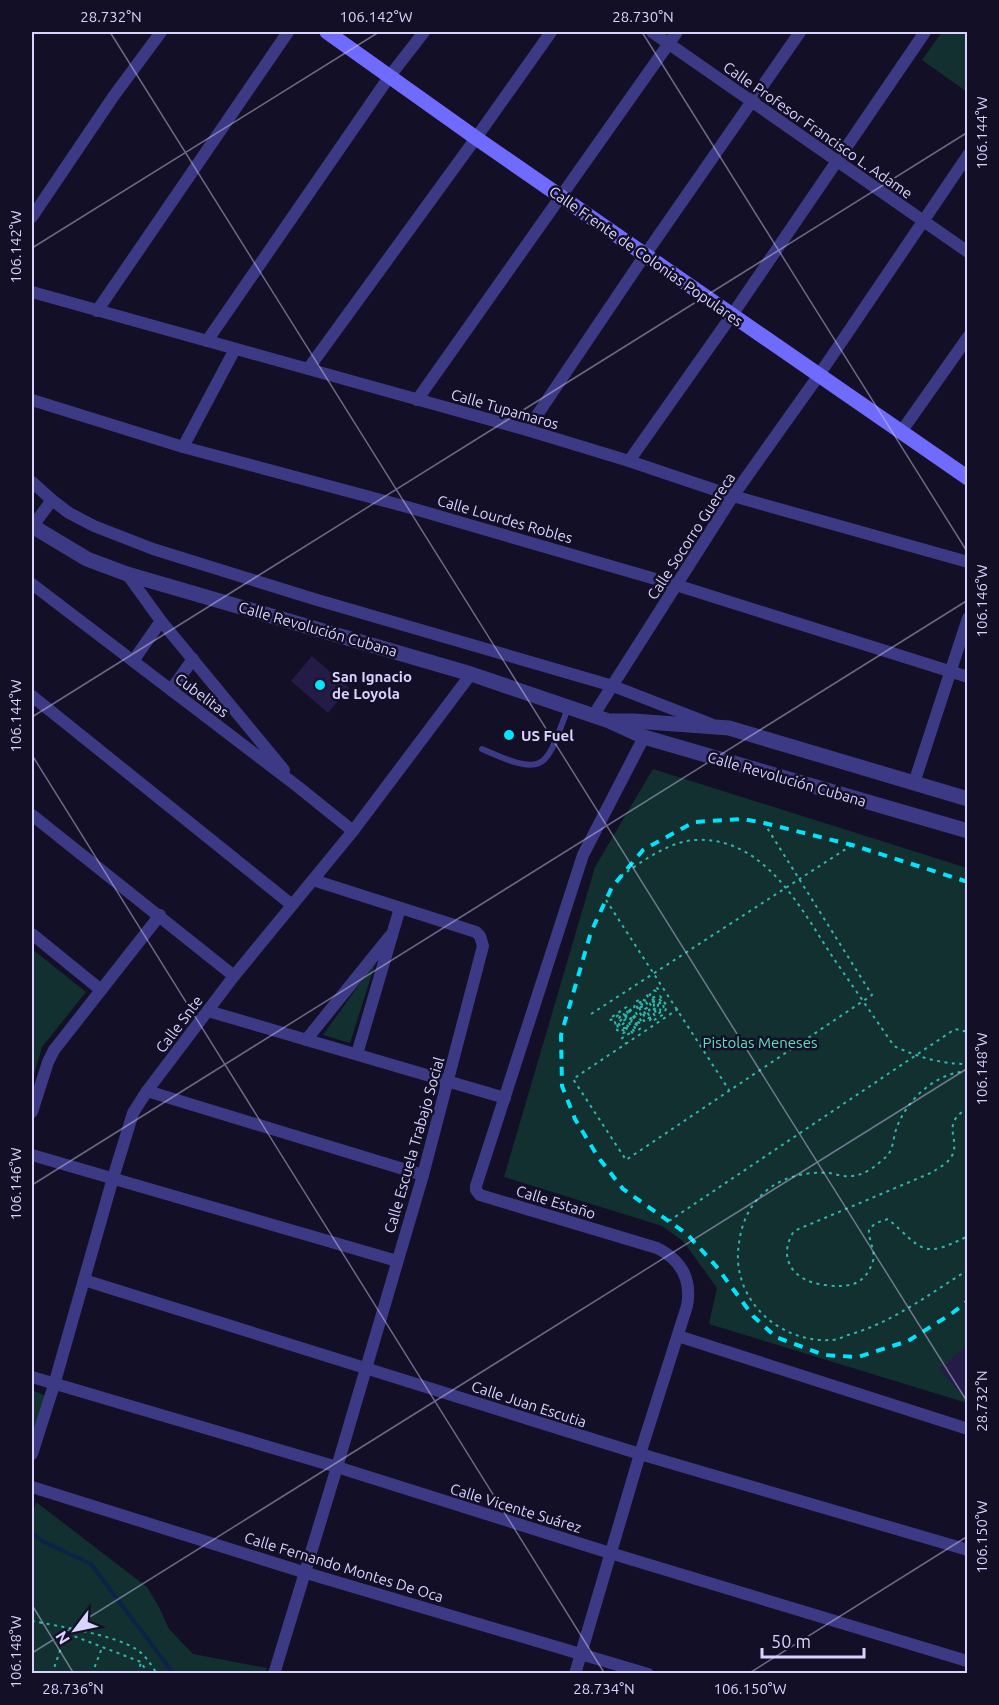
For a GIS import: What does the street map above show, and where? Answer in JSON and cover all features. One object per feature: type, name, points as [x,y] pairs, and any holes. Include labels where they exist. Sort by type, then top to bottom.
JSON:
[{"type":"main road","name":"Calle Frente de Colonias Populares","points":[[327,32],[476,138],[968,478]]},
{"type":"street","points":[[32,217],[112,97],[161,32]]},
{"type":"street","points":[[97,310],[288,32]]},
{"type":"street","points":[[207,341],[389,77],[424,32]]},
{"type":"street","points":[[308,369],[551,32]]},
{"type":"street","name":"Calle Profesor Francisco L. Adame","points":[[652,32],[968,252]]},
{"type":"street","points":[[417,400],[677,32]]},
{"type":"street","points":[[527,430],[800,32]]},
{"type":"street","points":[[628,461],[732,315],[925,32]]},
{"type":"street","name":"Calle Socorro Guereca","points":[[593,716],[733,496],[819,375],[968,155]]},
{"type":"street","name":"Calle Tupamaros","points":[[32,292],[527,430],[733,496],[968,562]]},
{"type":"street","points":[[901,432],[968,337]]},
{"type":"street","points":[[183,447],[235,349]]},
{"type":"street","name":"Calle Lourdes Robles","points":[[32,400],[183,447],[411,508],[676,585],[968,677]]},
{"type":"street","points":[[32,482],[69,513],[94,526],[153,549],[314,599],[613,686],[715,725]]},
{"type":"street","points":[[32,527],[52,500]]},
{"type":"street","name":"Calle Revolución Cubana","points":[[32,527],[87,559],[127,574],[471,674],[609,721],[644,737],[968,831]]},
{"type":"street","points":[[127,574],[161,621],[297,786]]},
{"type":"street","name":"Cubelitas","points":[[32,584],[353,831]]},
{"type":"street","points":[[914,783],[968,618]]},
{"type":"street","points":[[133,661],[161,621]]},
{"type":"street","points":[[171,690],[193,659]]},
{"type":"street","name":"Calle Snte","points":[[32,1454],[133,1113],[234,976],[353,831],[471,674]]},
{"type":"street","points":[[32,696],[292,905]]},
{"type":"street","name":"Calle Revolución Cubana","points":[[609,721],[715,725],[729,728],[968,799]]},
{"type":"street","name":"Calle Estaño","points":[[574,1674],[687,1306],[688,1286],[679,1263],[657,1248],[480,1195],[477,1193],[476,1186],[583,855],[644,737]]},
{"type":"street","points":[[32,815],[234,976]]},
{"type":"street","points":[[313,880],[400,908],[357,1054]]},
{"type":"street","name":"Calle Escuela Trabajo Social","points":[[277,1673],[303,1572],[337,1467],[423,1175],[483,946],[476,932],[400,908]]},
{"type":"street","points":[[32,1112],[54,1050],[160,915]]},
{"type":"street","points":[[306,1040],[393,933]]},
{"type":"street","points":[[32,934],[101,990]]},
{"type":"street","points":[[208,1011],[505,1098]]},
{"type":"street","points":[[147,1091],[423,1175]]},
{"type":"street","points":[[32,1155],[397,1261]]},
{"type":"street","name":"Calle Juan Escutia","points":[[84,1280],[640,1454],[968,1550]]},
{"type":"street","points":[[678,1336],[968,1429]]},
{"type":"street","name":"Calle Vicente Suárez","points":[[32,1377],[337,1467],[610,1553],[967,1661]]},
{"type":"street","name":"Calle Fernando Montes De Oca","points":[[32,1487],[303,1572],[648,1674]]},
{"type":"street","points":[[963,1674],[967,1661]]},
{"type":"lane","points":[[483,749],[524,765],[537,765],[550,755],[568,708]]},
{"type":"path","points":[[678,1009],[573,1079],[626,1160],[872,995],[764,823]]},
{"type":"path","points":[[621,876],[668,847],[693,839],[721,842],[742,850],[764,864],[787,887],[894,1046],[915,1056],[945,1064],[968,1064]]},
{"type":"path","points":[[591,1014],[852,845]]},
{"type":"path","points":[[606,900],[729,1090]]},
{"type":"path","points":[[626,1018],[617,1024],[618,1028],[627,1032],[623,1033],[615,1026],[620,1014],[609,1019],[628,1006],[640,1024],[642,1022],[634,1010],[634,1005],[637,1000],[641,999],[649,1002],[652,1007],[650,1012],[657,1006],[654,1006],[654,1003],[658,1004],[656,1013],[660,1011],[661,1005],[659,1001],[650,1000],[659,999],[664,1005],[663,1011],[655,1016],[653,1013],[649,1015],[645,1009],[649,1007],[646,1002],[638,1003],[637,1009],[644,1021],[646,1019],[638,1008],[639,1004],[645,1005],[641,1007],[648,1018],[653,1017],[651,1022],[664,1014],[667,1006],[664,999],[657,996],[649,998],[646,994],[650,995],[652,990],[656,991],[656,987],[658,989],[662,986]]},
{"type":"path","points":[[626,1044],[622,1038],[630,1033],[622,1025],[625,1022],[633,1034],[635,1033],[622,1013],[624,1012],[629,1020],[631,1018],[628,1016],[626,1010],[628,1009],[637,1023],[635,1024]]},
{"type":"path","points":[[626,1018],[619,1024],[621,1028],[626,1027]]},
{"type":"path","points":[[669,1221],[955,1029],[968,1032]]},
{"type":"path","points":[[968,1071],[958,1072],[932,1083],[910,1102],[897,1127],[889,1154],[871,1169],[853,1177],[830,1173],[803,1173],[776,1183],[755,1202],[741,1227],[736,1255],[741,1283],[755,1309],[777,1328],[804,1338],[832,1340],[882,1323],[968,1270]]},
{"type":"path","points":[[968,1108],[957,1114],[953,1120],[954,1146],[950,1159],[933,1172],[794,1231],[788,1242],[787,1256],[797,1277],[809,1284],[846,1288],[863,1279],[870,1266],[874,1258],[868,1235],[869,1229],[882,1220],[888,1218],[911,1242],[927,1249],[943,1249],[968,1236]]},
{"type":"path","points":[[32,1621],[88,1633],[128,1645],[143,1655],[157,1674]]},
{"type":"path","points":[[52,1674],[66,1633],[141,1662],[148,1674]]},
{"type":"path","points":[[92,1674],[102,1647]]},
{"type":"path","points":[[138,1674],[141,1662]]},
{"type":"green space","points":[[942,32],[967,32],[967,92],[922,60]]},
{"type":"green space","name":"Pistolas Meneses","points":[[653,769],[967,868],[967,1403],[709,1324],[717,1288],[683,1241],[662,1226],[504,1177],[595,867]]},
{"type":"green space","points":[[32,949],[86,992],[42,1047],[32,1082]]},
{"type":"green space","points":[[376,961],[350,1043],[323,1035]]},
{"type":"green space","points":[[32,1390],[46,1396],[32,1439]]},
{"type":"green space","points":[[36,1502],[147,1587],[169,1629],[193,1654],[267,1668],[265,1673],[32,1673],[32,1516]]},
{"type":"building","name":"San Ignacio de Loyola","points":[[312,656],[349,688],[328,713],[291,681]]},
{"type":"building","points":[[968,1345],[968,1401],[939,1369]]},
{"type":"waterway","points":[[32,1533],[42,1541],[91,1564],[174,1674]]},
{"type":"railway","points":[[968,882],[852,845],[764,823],[743,819],[694,822],[643,850],[612,887],[591,932],[561,1035],[562,1086],[575,1119],[598,1157],[623,1189],[687,1234],[716,1266],[753,1316],[776,1337],[824,1355],[858,1357],[908,1341],[968,1301]]},
{"type":"place","name":"San Ignacio de Loyola","points":[[320,685]]},
{"type":"place","name":"US Fuel","points":[[509,735]]}]
